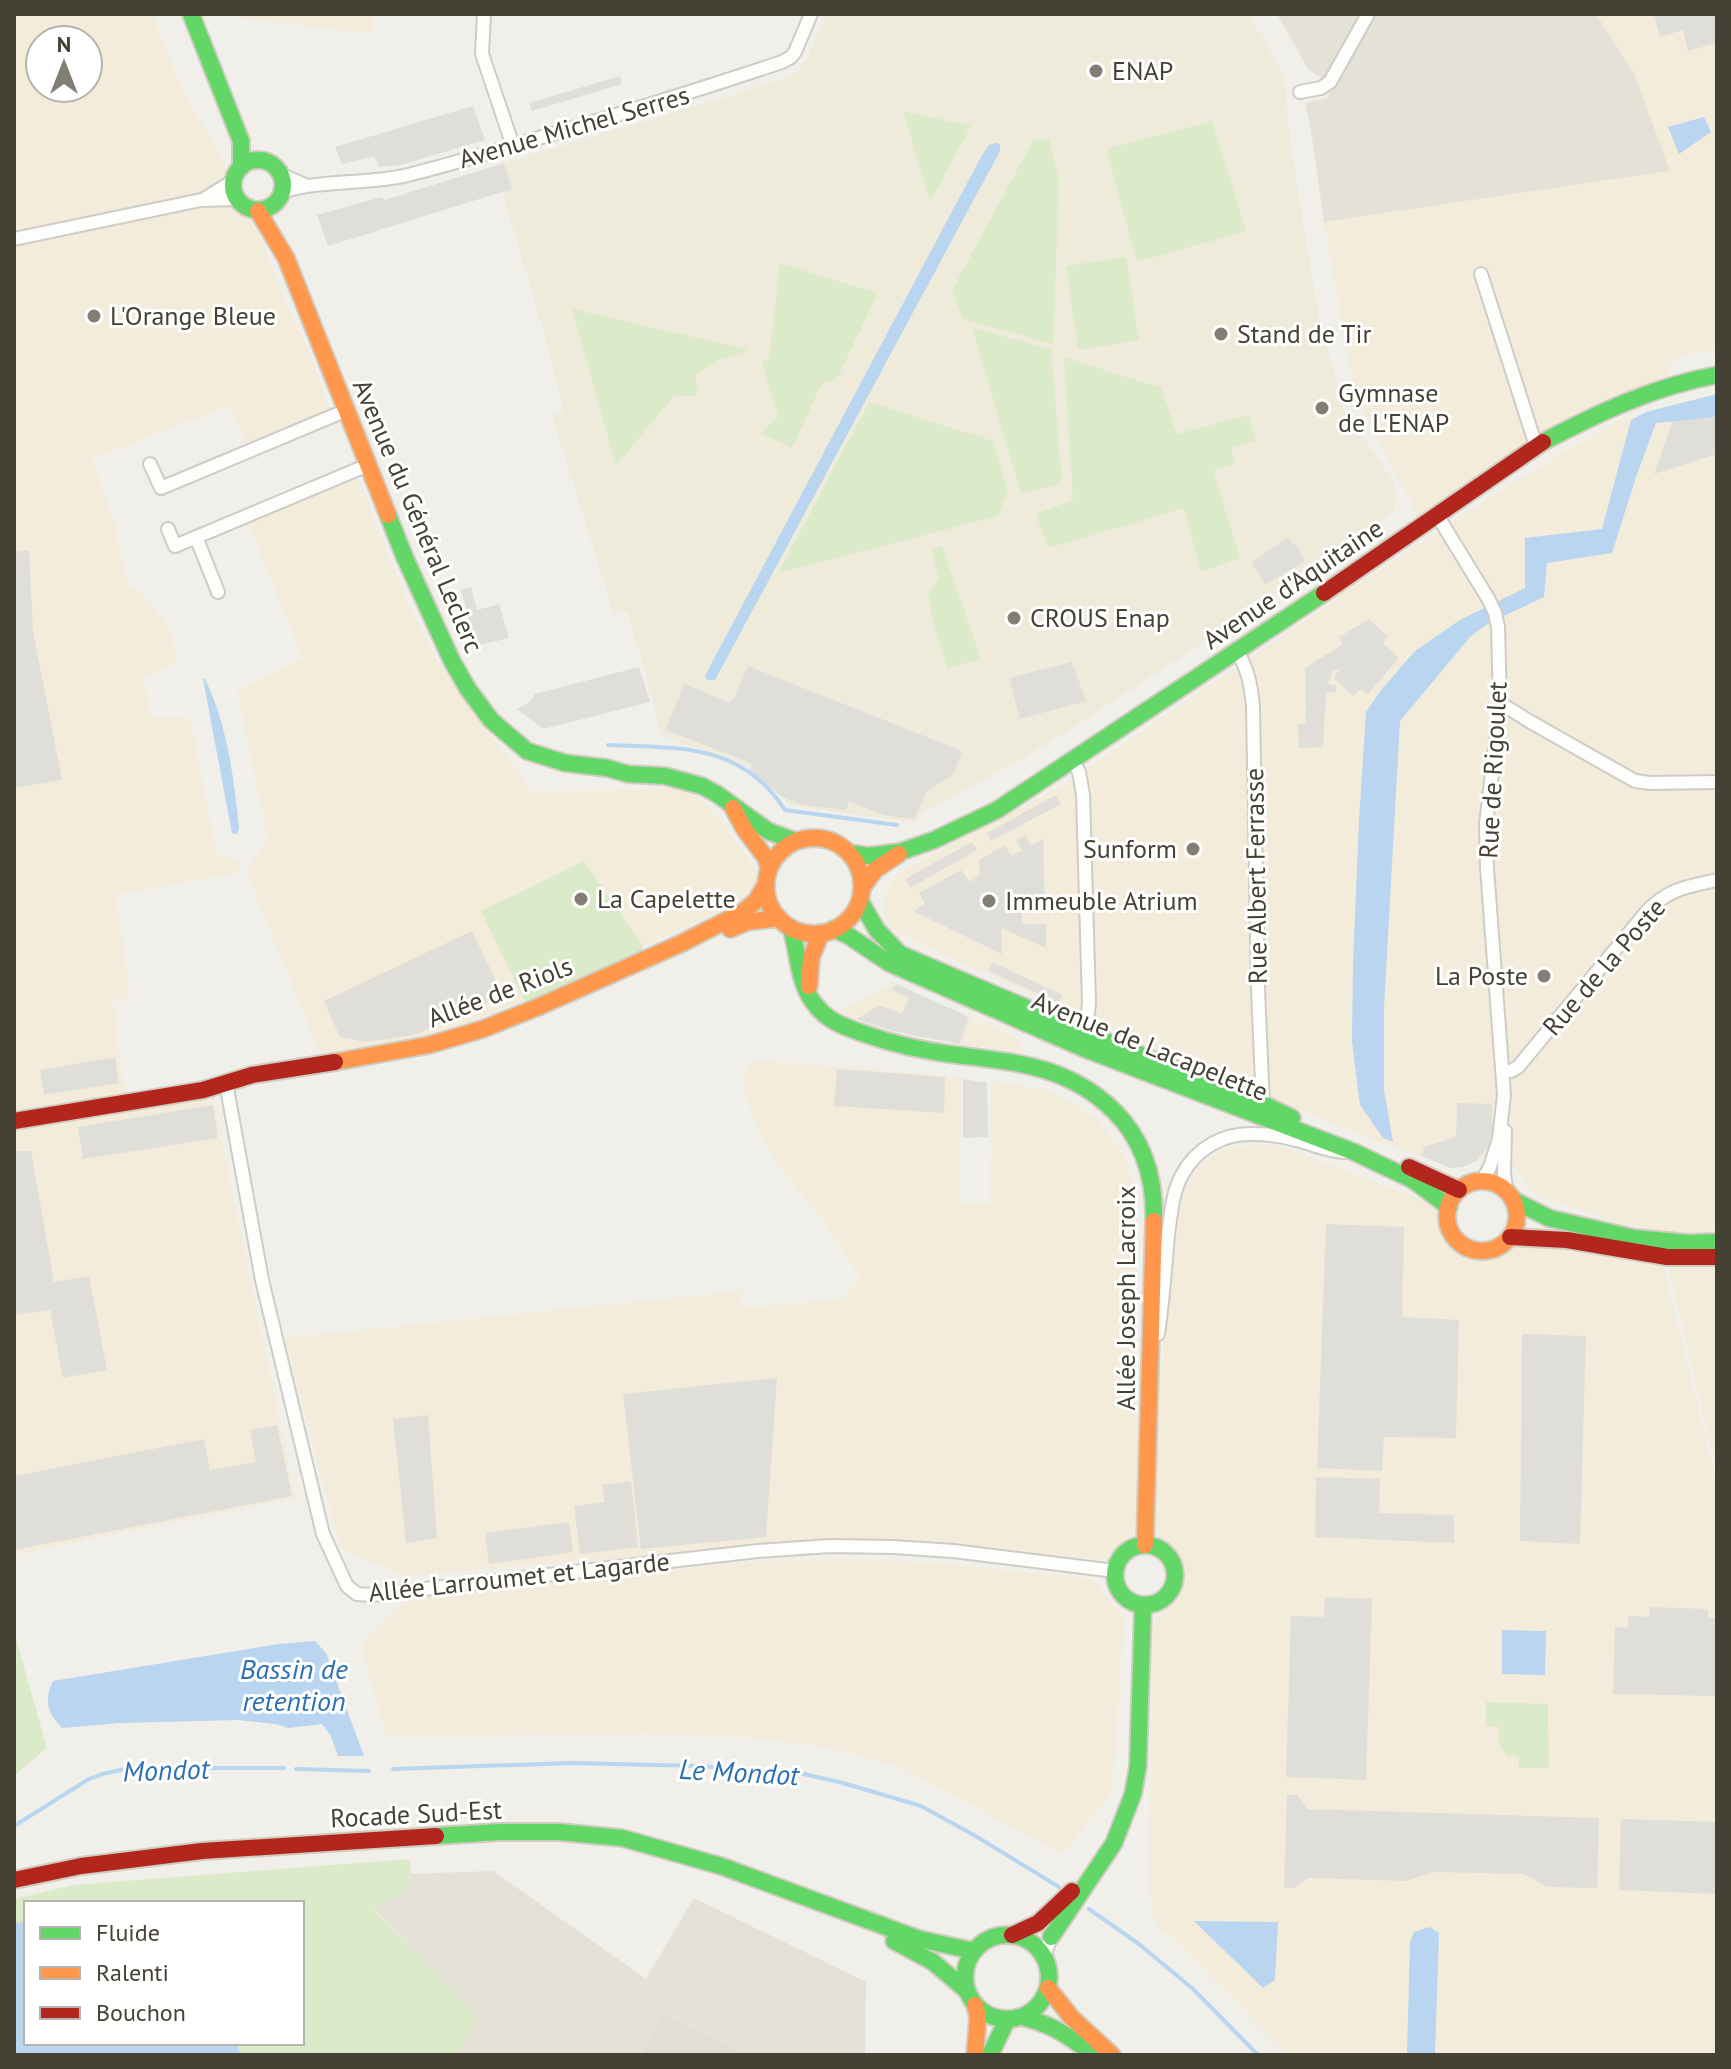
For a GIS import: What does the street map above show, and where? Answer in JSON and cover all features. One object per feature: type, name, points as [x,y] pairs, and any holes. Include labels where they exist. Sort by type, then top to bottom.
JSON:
[{"type":"street","points":[[191,14],[241,141],[269,163],[283,182],[278,198],[258,211],[244,206],[234,193],[241,141]]},
{"type":"street","points":[[484,14],[482,54],[513,146]]},
{"type":"street","name":"Avenue Michel Serres","points":[[278,198],[305,185],[406,176],[670,99],[782,62],[795,52],[811,14]]},
{"type":"street","points":[[1300,92],[1321,88],[1330,82],[1368,14]]},
{"type":"street","points":[[201,200],[254,160],[262,160]]},
{"type":"street","name":"Avenue Michel Serres","points":[[280,174],[305,185]]},
{"type":"street","name":"Avenue du Général Leclerc","points":[[278,198],[286,258]]},
{"type":"street","points":[[14,239],[201,200],[237,199]]},
{"type":"street","name":"Avenue du Général Leclerc","points":[[258,211],[286,258],[411,571],[453,664],[491,720],[527,751],[565,763],[628,774],[683,779],[702,786],[768,831],[795,841]]},
{"type":"street","points":[[1481,274],[1536,446]]},
{"type":"street","name":"Avenue d'Aquitaine","points":[[849,853],[868,856],[904,850],[997,810],[1237,651],[1536,446],[1591,417],[1639,397],[1717,375]]},
{"type":"street","points":[[150,464],[161,488],[347,410]]},
{"type":"street","points":[[168,529],[175,546],[368,465]]},
{"type":"street","name":"Rue de Rigoulet","points":[[1437,515],[1489,600],[1498,627],[1500,703],[1486,824],[1503,1071],[1503,1112],[1499,1139],[1482,1181]]},
{"type":"street","points":[[196,537],[218,592]]},
{"type":"street","name":"Rue Albert Ferrasse","points":[[1237,651],[1249,675],[1253,706],[1263,1104]]},
{"type":"street","points":[[1500,703],[1635,781],[1717,782]]},
{"type":"street","points":[[1072,760],[1079,772],[1084,809],[1089,1003],[1083,1032]]},
{"type":"street","name":"Avenue du Général Leclerc","points":[[733,806],[745,830],[766,858],[767,877]]},
{"type":"street","points":[[785,923],[806,933],[828,931],[854,913],[861,894],[861,875],[857,863],[838,844],[824,838],[795,841],[775,858],[767,877],[767,897],[771,908],[797,942],[802,983],[808,995]]},
{"type":"street","name":"Avenue d'Aquitaine","points":[[861,894],[875,870],[904,850]]},
{"type":"street","name":"Allée de Riols","points":[[14,1121],[203,1090],[252,1075],[385,1054],[483,1029],[730,919],[756,901],[767,877]]},
{"type":"street","name":"Rue de la Poste","points":[[1503,1071],[1518,1067],[1661,897],[1680,888],[1717,880]]},
{"type":"street","name":"Avenue de Lacapelette","points":[[861,894],[874,928],[900,954],[1263,1104],[1459,1190]]},
{"type":"street","name":"Allée de Riols","points":[[14,1115],[201,1084],[253,1081],[387,1060],[486,1034],[747,922],[785,923]]},
{"type":"street","points":[[808,995],[811,958],[828,931]]},
{"type":"street","name":"Avenue de Lacapelette","points":[[828,931],[850,935],[889,963],[1085,1049],[1354,1152],[1413,1180],[1449,1207]]},
{"type":"street","name":"Allée Joseph Lacroix","points":[[808,995],[829,1019],[856,1031],[920,1050],[1022,1063],[1051,1070],[1083,1086],[1113,1107],[1145,1154],[1154,1191],[1145,1545]]},
{"type":"street","name":"Allée Larroumet et Lagarde","points":[[226,1083],[262,1280],[323,1534],[342,1579],[357,1594],[372,1595],[758,1551],[830,1546],[953,1551],[1115,1571]]},
{"type":"street","points":[[1503,1112],[1504,1172],[1510,1195],[1517,1219],[1510,1237],[1499,1246],[1489,1250],[1467,1247],[1451,1230],[1449,1207],[1459,1190],[1470,1183],[1482,1181],[1495,1183],[1510,1195],[1530,1210],[1549,1218],[1634,1238],[1717,1242]]},
{"type":"street","points":[[1151,1351],[1159,1327],[1172,1205],[1182,1175],[1195,1156],[1225,1137],[1251,1133],[1297,1140],[1328,1151],[1354,1152]]},
{"type":"street","points":[[1510,1237],[1585,1243],[1676,1259],[1717,1257]]},
{"type":"street","points":[[1145,1545],[1154,1546],[1168,1556],[1175,1576],[1169,1594],[1153,1604],[1143,1605],[1125,1598],[1115,1581],[1115,1571],[1122,1555],[1145,1545]]},
{"type":"street","points":[[1044,1957],[1051,1937],[1113,1844],[1128,1810],[1138,1766],[1143,1605]]},
{"type":"street","name":"Rocade Sud-Est","points":[[14,1880],[81,1866],[202,1851],[499,1832],[559,1832],[622,1838],[721,1866],[919,1939],[974,1951]]},
{"type":"street","points":[[975,2055],[978,2017],[966,1990],[964,1976],[974,1951],[984,1941],[997,1936],[1030,1930],[1084,1879],[1113,1844]]},
{"type":"street","name":"Rocade Sud-Est","points":[[813,1900],[915,1950],[946,1970],[966,1990]]},
{"type":"street","points":[[990,2055],[1014,2018],[1033,2010],[1048,1988],[1048,1967],[1044,1957],[1036,1946],[1012,1935]]},
{"type":"street","points":[[1048,1988],[1072,2018],[1112,2055]]},
{"type":"street","points":[[975,2005],[995,2018],[1046,2023],[1094,2055]]},
{"type":"shaded area","points":[[14,14],[152,14],[184,92],[220,154],[262,242],[309,351],[330,410],[245,444],[230,405],[92,459],[115,526],[128,585],[136,588],[161,617],[170,631],[177,659],[169,668],[143,677],[151,718],[190,718],[216,853],[238,861],[240,872],[116,895],[130,997],[113,1000],[124,1094],[14,1111]]},
{"type":"shaded area","points":[[212,14],[374,14],[373,33],[338,30]]},
{"type":"shaded area","points":[[826,14],[1248,14],[1283,72],[1292,153],[1319,319],[1344,410],[1391,478],[1397,492],[1394,511],[1381,522],[1272,597],[1085,720],[926,811],[914,822],[792,806],[746,766],[661,735],[627,611],[614,614],[552,415],[564,410],[495,166],[795,74],[807,59]]},
{"type":"shaded area","points":[[1277,14],[1596,14],[1634,73],[1671,171],[1324,222],[1305,103],[1327,98],[1335,86],[1308,69]]},
{"type":"shaded area","points":[[1596,14],[1717,14],[1717,349],[1664,363],[1674,385],[1591,417],[1355,579],[1359,584],[1511,484],[1624,417],[1717,418],[1717,1231],[1677,1233],[1619,1223],[1550,1200],[1529,1188],[1518,1170],[1476,1161],[1451,1168],[1328,1122],[950,958],[896,932],[884,917],[885,894],[900,872],[1062,786],[1340,597],[1334,585],[1419,526],[1410,500],[1355,393],[1324,222],[1670,171],[1634,73]]},
{"type":"shaded area","points":[[1654,14],[1717,14],[1717,43],[1688,51],[1683,30],[1660,37]]},
{"type":"shaded area","points":[[620,76],[622,84],[532,111],[529,103]]},
{"type":"shaded area","points":[[473,106],[485,140],[400,165],[379,167],[374,156],[342,164],[335,147]]},
{"type":"shaded area","points":[[504,163],[512,189],[328,246],[317,215],[382,197],[385,200]]},
{"type":"shaded area","points":[[1717,418],[1717,454],[1654,474],[1673,420]]},
{"type":"shaded area","points":[[356,474],[410,609],[436,659],[531,790],[529,792],[671,789],[690,794],[704,802],[718,817],[755,867],[758,883],[744,901],[643,946],[585,861],[481,911],[525,1002],[407,1044],[322,1060],[246,871],[268,839],[237,691],[303,658],[248,522]]},
{"type":"shaded area","points":[[1289,537],[1298,546],[1305,561],[1265,585],[1252,562]]},
{"type":"shaded area","points":[[29,550],[33,631],[62,780],[14,788],[14,552]]},
{"type":"shaded area","points":[[471,587],[477,610],[499,604],[509,638],[476,646],[461,590]]},
{"type":"shaded area","points":[[1369,619],[1387,636],[1383,643],[1399,658],[1368,694],[1361,689],[1353,696],[1334,678],[1339,670],[1333,670],[1328,684],[1336,685],[1336,692],[1326,693],[1323,747],[1299,748],[1298,724],[1305,724],[1306,713],[1305,668],[1343,644],[1339,637]]},
{"type":"shaded area","points":[[1072,662],[1086,701],[1020,719],[1009,678]]},
{"type":"shaded area","points":[[748,666],[962,751],[953,775],[927,791],[914,819],[884,815],[849,801],[846,810],[802,805],[781,796],[750,770],[753,764],[666,730],[684,684],[730,703]]},
{"type":"shaded area","points":[[639,667],[650,702],[543,729],[517,709],[530,702],[535,694]]},
{"type":"shaded area","points":[[1056,795],[1061,804],[991,841],[987,833]]},
{"type":"shaded area","name":"Immeuble Atrium","points":[[1025,835],[1031,846],[1043,839],[1045,908],[1022,909],[1022,924],[1046,924],[1046,948],[1001,928],[1002,954],[913,911],[925,904],[919,893],[961,870],[970,882],[980,875],[979,860],[1005,845],[1011,856],[1022,851],[1016,840]]},
{"type":"shaded area","points":[[972,842],[977,850],[910,888],[905,879]]},
{"type":"shaded area","points":[[472,931],[503,996],[414,1035],[367,1042],[340,1037],[324,1001]]},
{"type":"shaded area","points":[[992,962],[1062,995],[1059,1003],[988,971]]},
{"type":"shaded area","points":[[892,982],[1017,1039],[1023,1052],[914,1036],[869,1024],[841,1012]]},
{"type":"shaded area","points":[[896,984],[969,1017],[960,1044],[892,1031],[857,1019],[879,1005],[902,1014],[909,998],[892,990]]},
{"type":"shaded area","points":[[115,1057],[119,1083],[44,1095],[40,1070]]},
{"type":"shaded area","points":[[754,1060],[961,1077],[960,1204],[990,1203],[991,1081],[1046,1090],[1073,1103],[1098,1121],[1127,1163],[1134,1186],[1132,1387],[1127,1387],[1139,1389],[1136,1530],[1103,1560],[924,1543],[776,1545],[404,1576],[341,1549],[285,1338],[740,1291],[743,1308],[843,1299],[860,1277],[825,1223],[777,1163],[760,1134],[745,1094],[742,1075]]},
{"type":"shaded area","points":[[837,1069],[945,1077],[944,1113],[834,1106]]},
{"type":"shaded area","points":[[963,1079],[987,1083],[988,1137],[963,1138]]},
{"type":"shaded area","points":[[213,1097],[295,1498],[14,1555],[14,1131]]},
{"type":"shaded area","points":[[1457,1103],[1492,1104],[1492,1143],[1476,1161],[1451,1168],[1422,1156],[1424,1147],[1456,1137]]},
{"type":"shaded area","points":[[213,1105],[218,1138],[83,1159],[78,1127]]},
{"type":"shaded area","points":[[1259,1144],[1283,1147],[1448,1210],[1449,1229],[1468,1250],[1483,1253],[1496,1251],[1513,1239],[1661,1261],[1717,1483],[1717,2055],[1289,2055],[1171,1936],[1160,1929],[1154,1919],[1149,1888],[1150,1651],[1152,1627],[1165,1610],[1183,1567],[1165,1545],[1154,1520],[1162,1365],[1177,1223],[1183,1197],[1200,1166],[1226,1149]]},
{"type":"shaded area","points":[[14,1151],[31,1151],[54,1282],[89,1276],[107,1370],[63,1378],[50,1310],[14,1315]]},
{"type":"shaded area","points":[[1326,1224],[1404,1227],[1402,1317],[1459,1320],[1456,1438],[1384,1437],[1382,1471],[1317,1468]]},
{"type":"shaded area","points":[[1717,1260],[1717,1471],[1667,1262]]},
{"type":"shaded area","points":[[1522,1334],[1586,1336],[1580,1544],[1520,1541]]},
{"type":"shaded area","points":[[777,1378],[766,1537],[641,1549],[623,1394]]},
{"type":"shaded area","points":[[428,1415],[437,1538],[406,1543],[393,1419]]},
{"type":"shaded area","points":[[277,1425],[292,1496],[14,1550],[14,1476],[204,1439],[210,1470],[256,1462],[250,1430]]},
{"type":"shaded area","points":[[1316,1477],[1380,1479],[1379,1513],[1454,1515],[1454,1543],[1315,1537]]},
{"type":"shaded area","points":[[631,1481],[638,1547],[580,1554],[574,1506],[605,1502],[602,1485]]},
{"type":"shaded area","points":[[569,1522],[573,1552],[489,1564],[485,1533]]},
{"type":"shaded area","points":[[847,1559],[936,1563],[1092,1579],[1124,1618],[1112,1792],[1062,1855],[904,1768],[810,1745],[733,1736],[648,1734],[386,1736],[361,1644],[408,1598],[749,1562]]},
{"type":"shaded area","points":[[1325,1597],[1372,1599],[1366,1780],[1286,1777],[1291,1616],[1324,1617]]},
{"type":"shaded area","points":[[1650,1607],[1708,1609],[1708,1618],[1717,1618],[1716,1696],[1613,1694],[1615,1627],[1628,1628],[1628,1616],[1649,1617]]},
{"type":"shaded area","points":[[1287,1795],[1297,1795],[1308,1809],[1599,1818],[1597,1888],[1547,1887],[1524,1874],[1434,1872],[1406,1881],[1308,1878],[1294,1888],[1284,1888]]},
{"type":"shaded area","points":[[1621,1819],[1717,1822],[1717,1894],[1619,1890]]},
{"type":"shaded area","points":[[493,1871],[646,1979],[694,1898],[866,1982],[865,2055],[745,2055],[662,2016],[641,2055],[456,2055],[477,2017],[372,1907],[404,1893],[411,1874]]},
{"type":"shaded area","points":[[662,2015],[745,2055],[641,2055]]},
{"type":"green space","points":[[903,111],[971,126],[930,202]]},
{"type":"green space","points":[[1212,121],[1246,231],[1137,262],[1106,149]]},
{"type":"green space","points":[[1034,139],[1049,140],[1059,178],[1053,344],[963,319],[952,290]]},
{"type":"green space","points":[[1126,257],[1139,340],[1078,350],[1066,266]]},
{"type":"green space","points":[[780,264],[878,293],[837,379],[822,383],[792,448],[760,433],[778,417],[762,362],[769,360]]},
{"type":"green space","points":[[572,309],[749,350],[721,359],[695,375],[698,389],[695,396],[674,396],[616,466]]},
{"type":"green space","points":[[972,327],[1051,350],[1062,483],[1021,494]]},
{"type":"green space","points":[[1064,357],[1161,388],[1177,434],[1249,415],[1256,440],[1231,448],[1235,464],[1213,471],[1240,558],[1201,572],[1184,508],[1048,548],[1036,514],[1073,500]]},
{"type":"green space","points":[[869,402],[993,441],[1008,492],[998,516],[778,573]]},
{"type":"green space","points":[[942,546],[981,659],[947,668],[933,622],[928,592],[939,578],[931,548]]},
{"type":"green space","points":[[584,861],[643,946],[641,953],[525,1002],[481,911]]},
{"type":"green space","points":[[14,1632],[47,1748],[14,1776]]},
{"type":"green space","points":[[1486,1702],[1548,1704],[1549,1768],[1518,1768],[1519,1757],[1507,1756],[1498,1743],[1499,1727],[1486,1726]]},
{"type":"green space","points":[[409,1859],[411,1874],[404,1893],[372,1908],[477,2017],[456,2055],[14,2055],[14,1899],[73,1885]]},
{"type":"water","points":[[1704,117],[1711,132],[1679,154],[1668,127]]},
{"type":"water","points":[[1000,144],[1000,151],[715,680],[707,680],[708,670],[981,157],[989,145]]},
{"type":"water","points":[[1717,394],[1717,417],[1656,423],[1612,553],[1547,563],[1544,597],[1489,623],[1471,636],[1400,721],[1384,1008],[1384,1090],[1393,1142],[1383,1138],[1360,1105],[1352,1041],[1359,820],[1366,712],[1415,651],[1460,620],[1525,588],[1525,538],[1602,529],[1631,420],[1646,412]]},
{"type":"water","points":[[203,679],[213,696],[228,752],[235,790],[237,834],[232,833]]},
{"type":"water","points":[[1502,1630],[1546,1631],[1545,1675],[1502,1674]]},
{"type":"water","name":"Bassin de retention","points":[[315,1641],[326,1653],[364,1756],[338,1756],[331,1736],[322,1724],[289,1728],[238,1720],[62,1728],[48,1706],[53,1681],[279,1644]]},
{"type":"water","points":[[1194,1921],[1278,1922],[1275,1980],[1263,1988]]},
{"type":"water","points":[[24,1922],[24,2045],[236,2045],[242,2055],[14,2055],[14,1924]]},
{"type":"water","points":[[1430,1927],[1439,1933],[1435,2055],[1407,2055],[1410,1942],[1414,1932]]},
{"type":"waterway","points":[[608,745],[684,749],[707,754],[749,772],[768,788],[785,810],[897,825]]},
{"type":"waterway","name":"Le Mondot","points":[[393,1769],[572,1763],[698,1766],[804,1774],[921,1806],[1059,1887]]},
{"type":"waterway","name":"Mondot","points":[[14,1826],[102,1774],[130,1768],[284,1768]]},
{"type":"waterway","points":[[296,1769],[369,1771]]},
{"type":"waterway","name":"Le Mondot","points":[[1089,1909],[1139,1944],[1193,1989],[1258,2055]]},
{"type":"traffic: fast","points":[[191,14],[241,141],[241,167]]},
{"type":"traffic: fast","points":[[258,160],[276,167],[283,185],[276,203],[258,210],[240,203],[233,185],[240,167],[258,160]]},
{"type":"traffic: fast","points":[[1543,442],[1627,402],[1671,386],[1717,375]]},
{"type":"traffic: fast","points":[[388,515],[452,661],[468,689],[491,720],[527,751],[565,763],[628,774],[665,776],[702,786],[768,831],[795,841]]},
{"type":"traffic: fast","points":[[849,853],[868,856],[900,852],[934,840],[997,810],[1324,593]]},
{"type":"traffic: fast","points":[[860,901],[877,930],[900,954],[1292,1118]]},
{"type":"traffic: fast","points":[[791,928],[806,990],[818,1008],[834,1021],[907,1046],[1037,1068],[1057,1074],[1095,1095],[1124,1122],[1140,1147],[1150,1175],[1154,1221]]},
{"type":"traffic: fast","points":[[834,929],[889,963],[1085,1049],[1354,1152],[1413,1180],[1449,1207]]},
{"type":"traffic: fast","points":[[1513,1200],[1549,1218],[1634,1238],[1717,1242]]},
{"type":"traffic: fast","points":[[1145,1545],[1156,1547],[1166,1554],[1173,1564],[1175,1575],[1173,1586],[1166,1596],[1156,1603],[1145,1605],[1134,1603],[1124,1596],[1117,1586],[1115,1575],[1117,1564],[1124,1554],[1134,1547],[1145,1545]]},
{"type":"traffic: fast","points":[[1051,1937],[1114,1843],[1133,1794],[1138,1766],[1143,1605]]},
{"type":"traffic: fast","points":[[436,1836],[559,1832],[622,1838],[721,1866],[919,1939],[974,1951]]},
{"type":"traffic: fast","points":[[1007,1935],[1023,1938],[1037,1947],[1046,1961],[1049,1977],[1046,1993],[1037,2007],[1023,2016],[1007,2019],[991,2016],[977,2007],[968,1993],[965,1977],[968,1961],[977,1947],[991,1938],[1007,1935]]},
{"type":"traffic: fast","points":[[894,1941],[933,1962],[966,1990]]},
{"type":"traffic: fast","points":[[1022,2017],[1060,2032],[1094,2055]]},
{"type":"traffic: fast","points":[[990,2055],[1007,2020]]},
{"type":"traffic: slow","points":[[258,211],[286,258],[388,515]]},
{"type":"traffic: slow","points":[[733,808],[766,858],[769,869]]},
{"type":"traffic: slow","points":[[814,838],[832,842],[848,852],[858,868],[862,886],[858,904],[848,920],[832,930],[814,934],[796,930],[780,920],[770,904],[766,886],[770,868],[780,852],[796,842],[814,838]]},
{"type":"traffic: slow","points":[[862,888],[875,870],[899,854]]},
{"type":"traffic: slow","points":[[335,1062],[429,1045],[483,1029],[538,1007],[682,943],[743,912],[756,901],[766,884]]},
{"type":"traffic: slow","points":[[730,929],[747,922],[779,918]]},
{"type":"traffic: slow","points":[[809,986],[811,958],[821,933]]},
{"type":"traffic: slow","points":[[1482,1181],[1507,1191],[1517,1216],[1507,1241],[1482,1251],[1457,1241],[1447,1216],[1457,1191],[1482,1181]]},
{"type":"traffic: slow","points":[[1145,1545],[1154,1221]]},
{"type":"traffic: slow","points":[[1048,1988],[1072,2018],[1112,2055]]},
{"type":"traffic: slow","points":[[975,2005],[978,2017],[975,2055]]},
{"type":"traffic: jam","points":[[1324,593],[1543,442]]},
{"type":"traffic: jam","points":[[14,1121],[203,1090],[252,1075],[335,1062]]},
{"type":"traffic: jam","points":[[1409,1167],[1459,1190]]},
{"type":"traffic: jam","points":[[1510,1237],[1567,1240],[1667,1257],[1717,1257]]},
{"type":"traffic: jam","points":[[14,1880],[81,1866],[202,1851],[436,1836]]},
{"type":"traffic: jam","points":[[1012,1935],[1038,1923],[1072,1891]]},
{"type":"place","name":"ENAP","points":[[1096,71]]},
{"type":"place","name":"L'Orange Bleue","points":[[94,316]]},
{"type":"place","name":"Stand de Tir","points":[[1221,334]]},
{"type":"place","name":"Gymnase de L'ENAP","points":[[1322,408]]},
{"type":"place","name":"CROUS Enap","points":[[1014,618]]},
{"type":"place","name":"Sunform","points":[[1193,849]]},
{"type":"place","name":"La Capelette","points":[[581,899]]},
{"type":"place","name":"Immeuble Atrium","points":[[989,901]]},
{"type":"place","name":"La Poste","points":[[1544,976]]}]
